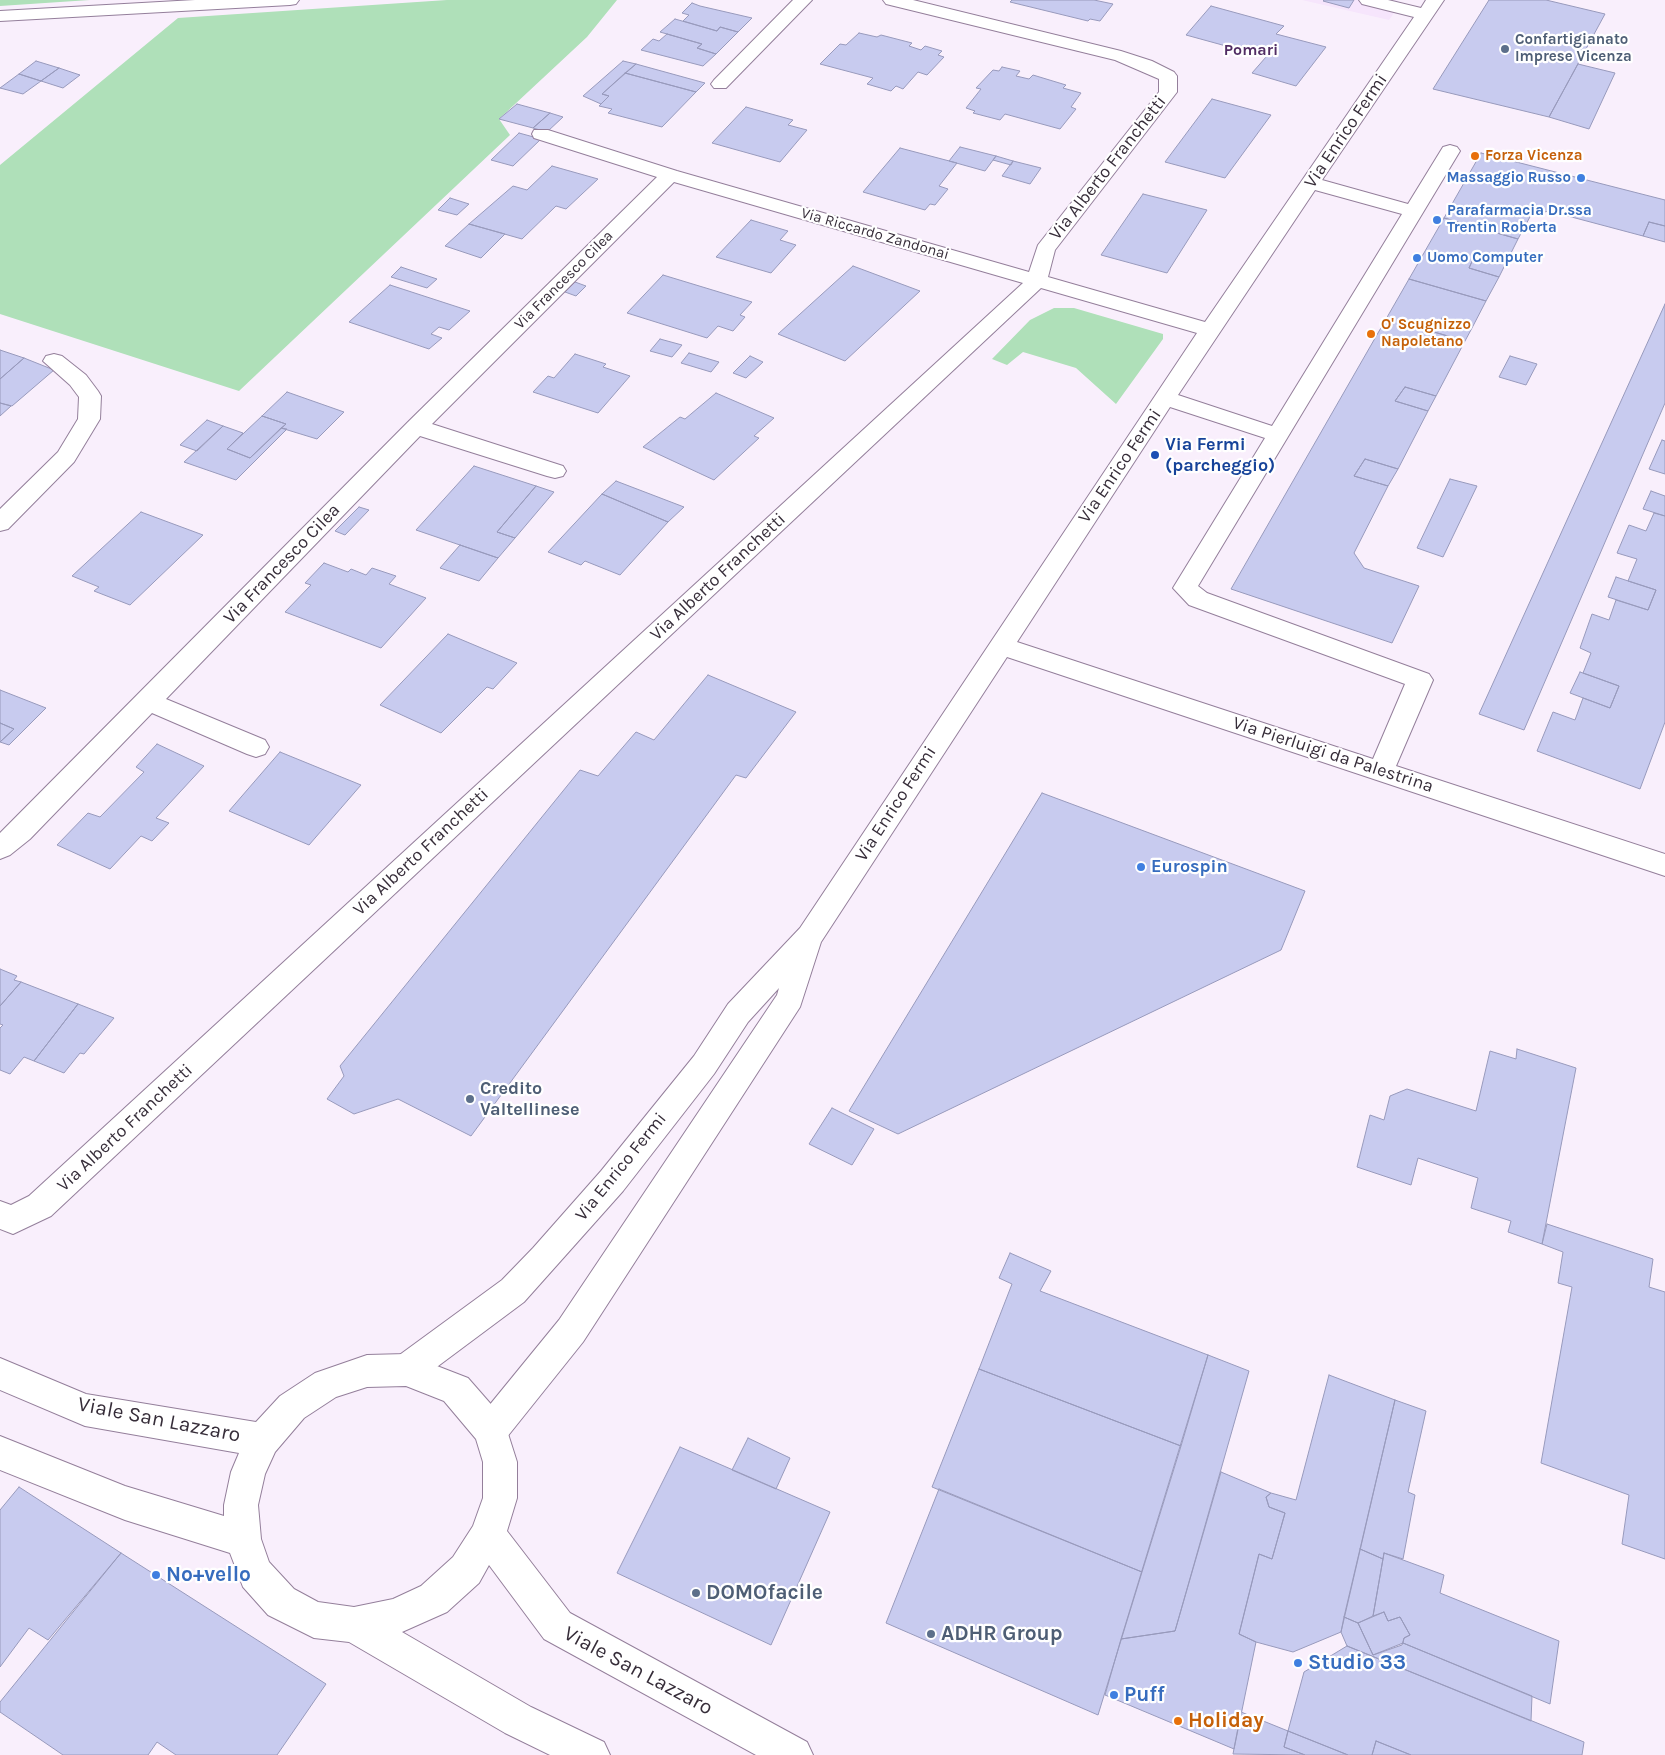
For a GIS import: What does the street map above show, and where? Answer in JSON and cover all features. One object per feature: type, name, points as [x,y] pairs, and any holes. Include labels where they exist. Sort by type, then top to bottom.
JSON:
[{"type":"main road","points":[[0,16],[290,0]]},
{"type":"main road","points":[[720,84],[803,0]]},
{"type":"main road","name":"Via Alberto Franchetti","points":[[0,1215],[13,1220],[40,1206],[1037,281],[1045,249],[1168,92],[1168,76],[1146,65],[1121,56],[892,0]]},
{"type":"main road","points":[[1368,0],[1430,8]]},
{"type":"main road","name":"Via Enrico Fermi","points":[[406,1370],[513,1291],[544,1258],[643,1142],[704,1064],[738,1013],[810,936],[1210,330],[1430,8]]},
{"type":"main road","name":"Via Riccardo Zandonai","points":[[542,134],[670,175],[1210,330]]},
{"type":"main road","points":[[1381,770],[1420,680],[1198,599],[1185,588],[1450,151]]},
{"type":"main road","name":"Via Francesco Cilea","points":[[0,848],[20,832],[416,427],[670,175]]},
{"type":"main road","points":[[1311,183],[1413,211]]},
{"type":"main road","points":[[0,523],[66,457],[89,419],[90,396],[78,380],[54,361]]},
{"type":"main road","points":[[1165,398],[1278,435]]},
{"type":"main road","points":[[416,427],[554,471]]},
{"type":"main road","name":"Via Pierluigi da Palestrina","points":[[1000,646],[1665,865]]},
{"type":"main road","points":[[147,701],[256,747]]},
{"type":"main road","name":"Via Enrico Fermi","points":[[491,1430],[571,1331],[790,999],[810,936]]},
{"type":"main road","points":[[406,1370],[456,1389],[491,1430],[500,1462],[500,1498],[488,1535],[466,1570],[434,1599],[395,1617],[354,1625],[314,1620],[280,1602],[256,1574],[242,1539],[241,1505],[248,1472],[264,1440],[292,1408],[327,1384],[366,1371],[406,1370]]},
{"type":"main road","name":"Viale San Lazzaro","points":[[0,1374],[86,1410],[264,1440]]},
{"type":"main road","points":[[1,1454],[125,1504],[242,1539]]},
{"type":"main road","name":"Viale San Lazzaro","points":[[488,1535],[557,1626],[794,1755]]},
{"type":"main road","points":[[354,1625],[518,1720],[591,1755]]},
{"type":"shaded area","points":[[1302,0],[1398,0],[1396,2],[1399,6],[1389,20]]},
{"type":"green space","points":[[0,0],[90,0],[0,6]]},
{"type":"green space","points":[[447,0],[617,0],[587,37],[499,119],[510,135],[239,391],[0,314],[0,165],[178,18]]},
{"type":"green space","points":[[1054,308],[1074,308],[1163,334],[1163,339],[1116,404],[1076,368],[1023,352],[1007,365],[992,359],[1030,320]]},
{"type":"building","points":[[1012,0],[1094,0],[1113,4],[1100,21],[1090,19],[1088,21],[1010,2]]},
{"type":"building","points":[[1324,0],[1354,0],[1349,8]]},
{"type":"building","points":[[1489,0],[1546,0],[1605,14],[1549,117],[1433,89]]},
{"type":"building","points":[[692,3],[752,18],[738,32],[720,27],[717,31],[683,21],[689,15],[682,13]]},
{"type":"building","points":[[1211,6],[1284,26],[1276,34],[1326,47],[1296,86],[1252,73],[1266,57],[1186,35]]},
{"type":"building","points":[[675,19],[717,31],[720,27],[738,32],[716,54],[697,48],[702,44],[660,32]]},
{"type":"building","points":[[859,33],[877,37],[881,35],[912,43],[909,46],[921,50],[925,46],[942,51],[938,55],[944,57],[927,75],[918,72],[903,89],[896,86],[891,91],[867,84],[873,78],[820,64],[840,44],[846,45]]},
{"type":"building","points":[[667,34],[702,44],[697,48],[716,54],[703,66],[641,50],[653,39],[659,41]]},
{"type":"building","points":[[36,61],[59,68],[41,81],[19,74]]},
{"type":"building","points":[[623,61],[636,64],[602,94],[609,96],[601,104],[583,96]]},
{"type":"building","points":[[636,64],[705,83],[696,92],[625,73]]},
{"type":"building","points":[[1578,64],[1615,73],[1589,129],[1549,117]]},
{"type":"building","points":[[1002,67],[1020,71],[1016,76],[1029,79],[1033,75],[1066,85],[1063,88],[1081,93],[1071,107],[1076,109],[1060,129],[1005,114],[1000,120],[973,113],[975,111],[966,108],[981,89],[976,88],[993,70],[999,71]]},
{"type":"building","points":[[59,68],[80,75],[63,88],[41,81]]},
{"type":"building","points":[[625,73],[696,92],[662,127],[608,113],[612,109],[599,106],[609,96],[602,94]]},
{"type":"building","points":[[19,74],[41,81],[23,94],[0,88]]},
{"type":"building","points":[[1212,99],[1271,115],[1225,178],[1165,162]]},
{"type":"building","points":[[517,104],[550,113],[533,128],[499,119]]},
{"type":"building","points":[[746,107],[793,120],[788,125],[807,130],[780,162],[712,143]]},
{"type":"building","points":[[550,113],[563,117],[547,132],[533,128]]},
{"type":"building","points":[[519,133],[541,139],[513,166],[491,160]]},
{"type":"building","points":[[960,147],[996,156],[985,171],[949,161]]},
{"type":"building","points":[[900,148],[957,163],[939,186],[948,189],[935,205],[930,204],[925,210],[863,192]]},
{"type":"building","points":[[1481,153],[1665,200],[1665,226],[1649,222],[1643,236],[1549,211],[1531,215],[1518,239],[1444,218]]},
{"type":"building","points":[[996,156],[1013,161],[1011,165],[993,160]]},
{"type":"building","points":[[1013,161],[1041,168],[1030,184],[1002,176]]},
{"type":"building","points":[[552,166],[598,179],[566,209],[556,206],[522,239],[469,224],[513,186],[527,190]]},
{"type":"building","points":[[1143,194],[1207,210],[1167,273],[1101,255]]},
{"type":"building","points":[[450,198],[469,204],[457,215],[438,210]]},
{"type":"building","points":[[1444,218],[1518,239],[1506,263],[1475,255],[1469,268],[1499,277],[1486,301],[1409,279]]},
{"type":"building","points":[[751,220],[788,231],[780,240],[796,245],[771,273],[716,257]]},
{"type":"building","points":[[1649,222],[1665,226],[1665,242],[1643,236]]},
{"type":"building","points":[[469,224],[505,234],[481,258],[445,246]]},
{"type":"building","points":[[1475,255],[1506,263],[1499,277],[1469,268]]},
{"type":"building","points":[[853,266],[920,291],[845,361],[778,334]]},
{"type":"building","points":[[401,267],[437,279],[427,288],[391,277]]},
{"type":"building","points":[[663,275],[752,302],[740,315],[745,317],[733,331],[718,326],[707,338],[627,313]]},
{"type":"building","points":[[1409,279],[1486,301],[1472,328],[1442,318],[1434,332],[1465,341],[1436,396],[1405,387],[1395,401],[1428,411],[1398,469],[1365,459],[1354,476],[1388,486],[1354,553],[1364,568],[1419,586],[1392,643],[1231,589]]},
{"type":"building","points":[[575,282],[586,286],[576,296],[565,292]]},
{"type":"building","points":[[390,285],[470,311],[449,330],[439,327],[431,334],[442,338],[429,349],[349,322]]},
{"type":"building","points":[[1665,304],[1665,403],[1524,730],[1479,714]]},
{"type":"building","points":[[1442,318],[1472,328],[1465,341],[1434,332]]},
{"type":"building","points":[[660,339],[682,345],[672,357],[650,351]]},
{"type":"building","points":[[0,350],[24,358],[0,379]]},
{"type":"building","points":[[689,353],[719,362],[711,372],[681,363]]},
{"type":"building","points":[[575,354],[606,364],[603,367],[630,376],[598,413],[533,392],[548,376],[554,378]]},
{"type":"building","points":[[750,356],[763,362],[746,378],[733,373]]},
{"type":"building","points":[[1510,356],[1537,364],[1526,385],[1499,377]]},
{"type":"building","points":[[24,358],[54,370],[12,406],[0,403],[0,379]]},
{"type":"building","points":[[1405,387],[1436,396],[1428,411],[1395,401]]},
{"type":"building","points":[[287,392],[344,412],[317,439],[281,428],[286,424],[262,416]]},
{"type":"building","points":[[716,393],[774,418],[754,436],[759,438],[714,480],[643,447],[680,417],[685,419]]},
{"type":"building","points":[[0,403],[11,406],[0,416]]},
{"type":"building","points":[[262,416],[286,424],[250,458],[227,449]]},
{"type":"building","points":[[207,420],[223,426],[197,451],[180,445]]},
{"type":"building","points":[[223,426],[243,433],[227,449],[250,458],[281,428],[287,429],[236,480],[184,462]]},
{"type":"building","points":[[1662,440],[1665,441],[1665,474],[1649,469]]},
{"type":"building","points":[[1365,459],[1398,469],[1388,486],[1354,476]]},
{"type":"building","points":[[474,466],[536,486],[497,532],[515,538],[498,558],[416,530]]},
{"type":"building","points":[[1450,479],[1477,486],[1443,557],[1417,548]]},
{"type":"building","points":[[616,481],[684,507],[668,522],[602,494]]},
{"type":"building","points":[[536,486],[554,492],[515,538],[497,532]]},
{"type":"building","points":[[1651,491],[1665,496],[1665,516],[1643,509]]},
{"type":"building","points":[[602,494],[668,522],[620,575],[585,561],[581,565],[548,552]]},
{"type":"building","points":[[359,507],[369,510],[345,535],[335,531]]},
{"type":"building","points":[[141,512],[203,535],[130,605],[94,591],[99,587],[72,576]]},
{"type":"building","points":[[1654,513],[1665,516],[1665,722],[1640,789],[1537,751],[1553,712],[1575,720],[1583,698],[1610,708],[1619,686],[1583,673],[1591,653],[1580,648],[1592,614],[1609,620],[1616,600],[1648,610],[1656,590],[1628,581],[1637,559],[1617,553],[1629,525],[1646,531]]},
{"type":"building","points":[[460,545],[498,558],[479,581],[440,568]]},
{"type":"building","points":[[324,563],[348,572],[351,569],[366,575],[372,568],[396,576],[389,584],[426,598],[381,648],[285,612],[311,585],[305,583]]},
{"type":"building","points":[[1616,577],[1656,590],[1648,610],[1608,597]]},
{"type":"building","points":[[448,634],[517,663],[493,689],[487,687],[441,733],[380,705]]},
{"type":"building","points":[[1580,672],[1619,686],[1610,708],[1570,693]]},
{"type":"building","points":[[708,675],[796,712],[746,778],[736,775],[471,1136],[398,1099],[354,1114],[327,1099],[344,1076],[340,1066],[580,770],[598,776],[636,732],[654,740]]},
{"type":"building","points":[[0,690],[46,708],[9,745],[0,742],[14,729],[0,723]]},
{"type":"building","points":[[0,723],[14,729],[0,742]]},
{"type":"building","points":[[157,744],[204,766],[156,818],[169,823],[152,841],[141,836],[110,869],[57,845],[88,813],[100,817],[144,772],[136,767]]},
{"type":"building","points":[[280,752],[361,785],[309,845],[229,811]]},
{"type":"building","points":[[1042,793],[1305,891],[1281,950],[898,1134],[849,1111]]},
{"type":"building","points":[[0,969],[17,976],[14,980],[21,982],[0,1006]]},
{"type":"building","points":[[21,982],[78,1004],[34,1061],[24,1057],[10,1074],[0,1070],[0,1028],[3,1025],[0,1024],[0,1006]]},
{"type":"building","points":[[78,1004],[114,1018],[84,1054],[80,1053],[64,1073],[34,1061]]},
{"type":"building","points":[[1517,1049],[1576,1068],[1542,1244],[1508,1232],[1511,1221],[1471,1208],[1478,1178],[1418,1158],[1411,1185],[1357,1167],[1370,1115],[1384,1120],[1390,1096],[1407,1089],[1476,1111],[1490,1051],[1516,1059]]},
{"type":"building","points":[[832,1108],[874,1129],[852,1165],[809,1144]]},
{"type":"building","points":[[1547,1224],[1653,1259],[1649,1287],[1665,1292],[1665,1559],[1622,1544],[1629,1495],[1541,1463],[1572,1287],[1558,1283],[1563,1252],[1542,1244]]},
{"type":"building","points":[[1010,1253],[1051,1271],[1040,1291],[1208,1355],[1181,1446],[979,1369],[1012,1284],[999,1278]]},
{"type":"building","points":[[1208,1355],[1249,1371],[1175,1631],[1121,1639]]},
{"type":"building","points":[[979,1369],[1181,1446],[1142,1572],[932,1487]]},
{"type":"building","points":[[1329,1375],[1395,1400],[1341,1632],[1293,1652],[1256,1642],[1239,1634],[1259,1554],[1272,1559],[1285,1513],[1269,1507],[1266,1497],[1271,1493],[1296,1500]]},
{"type":"building","points":[[1395,1400],[1426,1411],[1408,1492],[1415,1495],[1403,1559],[1384,1553],[1383,1559],[1360,1549]]},
{"type":"building","points":[[748,1438],[790,1458],[776,1489],[732,1470]]},
{"type":"building","points":[[680,1447],[830,1512],[771,1645],[617,1573]]},
{"type":"building","points":[[1221,1472],[1271,1493],[1266,1497],[1269,1507],[1285,1513],[1272,1559],[1259,1554],[1239,1634],[1256,1642],[1234,1749],[1105,1695],[1121,1639],[1175,1631]]},
{"type":"building","points":[[19,1487],[121,1553],[48,1640],[29,1628],[0,1667],[0,1510]]},
{"type":"building","points":[[939,1489],[1142,1572],[1098,1715],[886,1623]]},
{"type":"building","points":[[1360,1549],[1383,1559],[1373,1616],[1358,1623],[1344,1617]]},
{"type":"building","points":[[121,1553],[326,1684],[277,1755],[176,1755],[157,1742],[148,1755],[63,1755],[0,1712],[0,1702]]},
{"type":"building","points":[[1384,1553],[1444,1575],[1440,1593],[1559,1641],[1550,1704],[1403,1643],[1404,1638],[1410,1635],[1400,1617],[1388,1621],[1384,1612],[1373,1616]]},
{"type":"building","points":[[1384,1612],[1388,1621],[1400,1617],[1410,1635],[1404,1638],[1402,1645],[1373,1655],[1358,1623]]},
{"type":"building","points":[[1344,1617],[1358,1623],[1373,1655],[1403,1643],[1532,1696],[1531,1721],[1347,1646],[1341,1632]]},
{"type":"building","points":[[1347,1646],[1584,1742],[1582,1755],[1411,1755],[1376,1741],[1372,1755],[1348,1755],[1288,1731],[1304,1672]]},
{"type":"building","points":[[1241,1712],[1288,1731],[1284,1747],[1305,1755],[1233,1754]]},
{"type":"building","points":[[1288,1731],[1348,1755],[1305,1755],[1284,1747]]},
{"type":"building","points":[[1376,1741],[1411,1755],[1372,1755]]},
{"type":"place","name":"Confartigianato Imprese Vicenza","points":[[1505,49]]},
{"type":"place","name":"Forza Vicenza","points":[[1475,156]]},
{"type":"place","name":"Massaggio Russo","points":[[1581,178]]},
{"type":"place","name":"Parafarmacia Dr.ssa Trentin Roberta","points":[[1437,220]]},
{"type":"place","name":"Uomo Computer","points":[[1417,258]]},
{"type":"place","name":"O' Scugnizzo Napoletano","points":[[1371,334]]},
{"type":"place","name":"Via Fermi (parcheggio)","points":[[1155,455]]},
{"type":"place","name":"Eurospin","points":[[1141,867]]},
{"type":"place","name":"Credito Valtellinese","points":[[470,1099]]},
{"type":"place","name":"No+vello","points":[[156,1575]]},
{"type":"place","name":"DOMOfacile","points":[[696,1593]]},
{"type":"place","name":"ADHR Group","points":[[931,1634]]},
{"type":"place","name":"Studio 33","points":[[1298,1663]]},
{"type":"place","name":"Puff","points":[[1114,1695]]},
{"type":"place","name":"Holiday","points":[[1178,1721]]},
{"type":"district","name":"Pomari","points":[[1251,50]]}]
